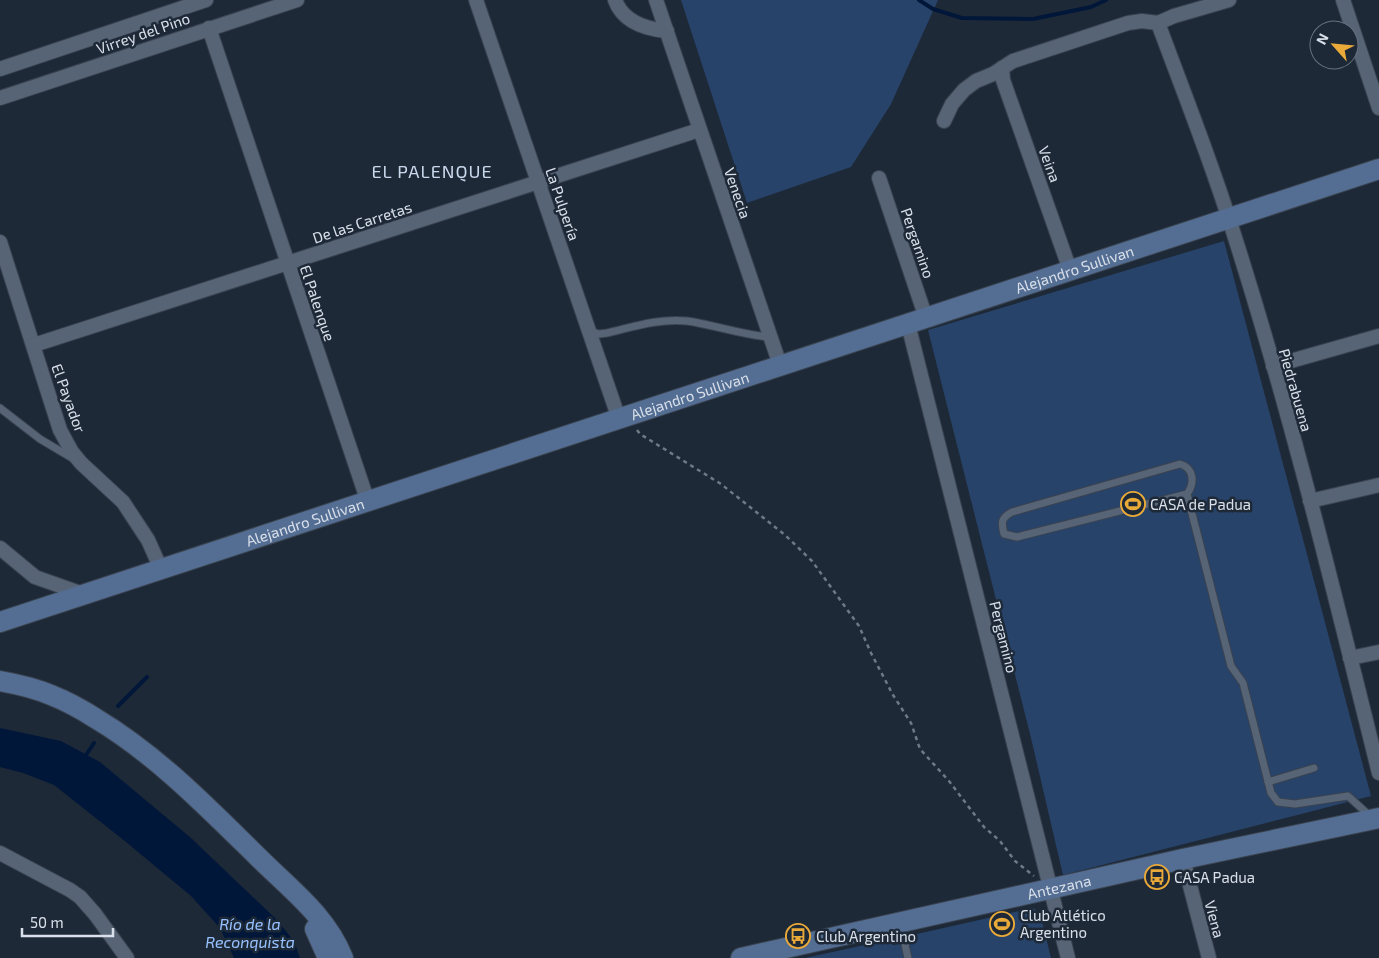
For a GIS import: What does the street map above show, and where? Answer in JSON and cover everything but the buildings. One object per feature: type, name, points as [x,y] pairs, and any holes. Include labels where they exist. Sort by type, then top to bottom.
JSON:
[{"type":"street","points":[[0,69],[206,0]]},
{"type":"street","name":"Virrey del Pino","points":[[0,98],[296,0]]},
{"type":"street","name":"La Pulpería","points":[[476,0],[589,331],[624,418]]},
{"type":"street","points":[[615,0],[626,16],[633,22],[645,27],[667,31]]},
{"type":"street","name":"Venecia","points":[[656,0],[780,365]]},
{"type":"street","points":[[944,121],[952,104],[964,90],[976,81],[1014,61],[1128,23],[1142,21],[1158,23],[1174,16],[1229,0]]},
{"type":"street","points":[[1343,0],[1379,108]]},
{"type":"street","name":"Piedrabuena","points":[[1158,23],[1229,218],[1273,366],[1310,501],[1379,773]]},
{"type":"street","name":"El Palenque","points":[[209,28],[368,502]]},
{"type":"street","name":"Veina","points":[[1002,68],[1002,80],[1070,270]]},
{"type":"street","name":"De las Carretas","points":[[34,345],[699,130]]},
{"type":"street","name":"Alejandro Sullivan","points":[[0,622],[1379,169]]},
{"type":"street","name":"Pergamino","points":[[879,178],[917,321],[1068,958]]},
{"type":"street","name":"El Payador","points":[[0,242],[60,430],[72,452],[81,463],[123,502],[148,540],[161,569]]},
{"type":"street","points":[[1273,366],[1379,336]]},
{"type":"street","points":[[1310,501],[1379,485]]},
{"type":"street","points":[[0,548],[38,579],[83,594]]},
{"type":"street","points":[[38,579],[43,593],[40,608]]},
{"type":"street","points":[[1350,658],[1379,652]]},
{"type":"street","points":[[0,681],[26,686],[52,695],[117,731],[160,763],[305,901],[328,928],[343,958]]},
{"type":"street","points":[[0,693],[47,705],[117,731]]},
{"type":"street","name":"Antezana","points":[[741,958],[773,956],[900,923],[1183,859],[1376,818]]},
{"type":"street","points":[[0,852],[65,887],[80,898],[127,958]]},
{"type":"street","name":"Viena","points":[[1183,859],[1209,958]]},
{"type":"street","points":[[287,885],[315,929],[328,958]]},
{"type":"lane","points":[[589,331],[599,334],[656,322],[678,321],[770,337]]},
{"type":"lane","points":[[0,408],[40,439],[81,463]]},
{"type":"lane","points":[[1187,494],[1017,537],[1004,534],[1001,523],[1004,517],[1012,512],[1180,464],[1190,469],[1192,487],[1187,494],[1230,666],[1243,683],[1271,793],[1278,802],[1295,804],[1348,796],[1376,818]]},
{"type":"lane","points":[[1268,782],[1314,768]]},
{"type":"lane","points":[[900,923],[908,958]]},
{"type":"path","points":[[624,418],[640,434],[721,484],[785,535],[812,561],[859,626],[893,695],[911,723],[920,749],[949,781],[984,827],[1000,841],[1015,861],[1051,890]]},
{"type":"shaded area","points":[[681,0],[938,0],[891,104],[851,167],[747,203]]},
{"type":"shaded area","name":"CASA de Padua","points":[[1224,241],[1371,796],[1063,875],[1031,738],[928,330]]},
{"type":"shaded area","name":"Club Atlético Argentino","points":[[1033,908],[1040,913],[1051,958],[805,958],[888,940],[893,945],[904,943],[908,936]]},
{"type":"water","name":"Río de la Reconquista","points":[[0,728],[61,741],[100,762],[191,838],[276,919],[294,941],[300,958],[234,958],[220,928],[191,896],[126,842],[54,785],[23,773],[0,767]]},
{"type":"waterway","points":[[919,0],[933,9],[962,18],[1033,19],[1091,7],[1106,0]]},
{"type":"waterway","points":[[118,706],[147,677]]},
{"type":"waterway","points":[[84,758],[94,743]]},
{"type":"place","name":"CASA de Padua","points":[[1133,504]]},
{"type":"place","name":"CASA Padua","points":[[1157,877]]},
{"type":"place","name":"Club Atlético Argentino","points":[[1002,924]]},
{"type":"place","name":"Club Argentino","points":[[798,936]]},
{"type":"district","name":"EL PALENQUE","points":[[432,171]]}]
